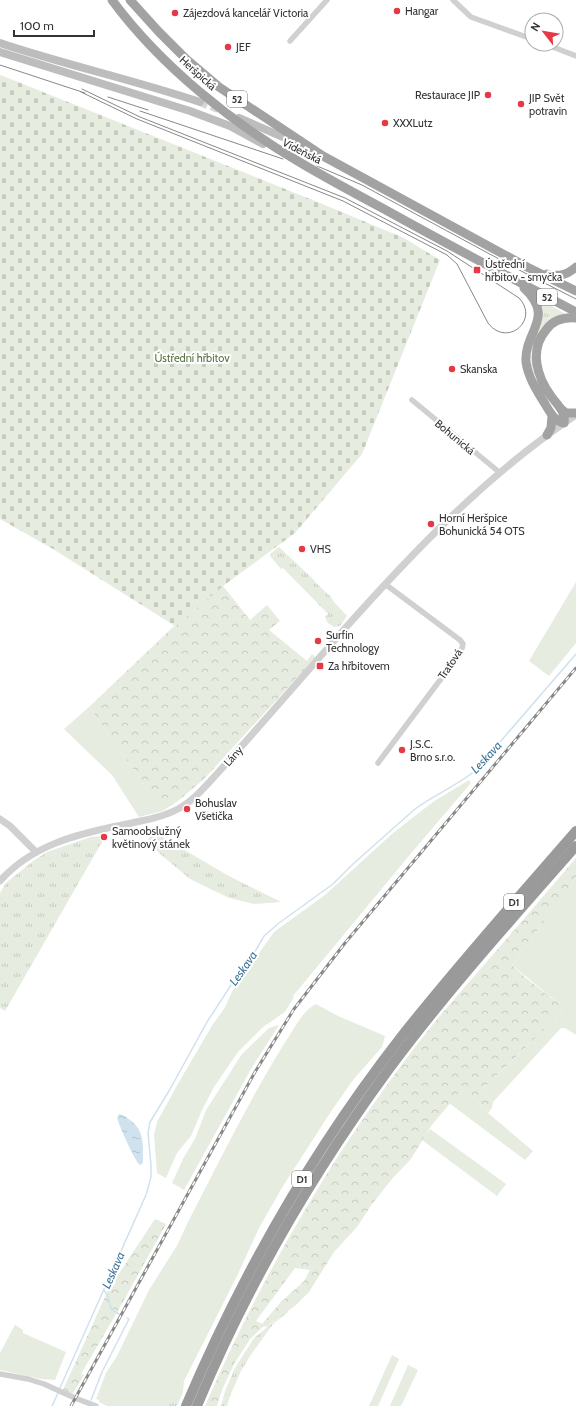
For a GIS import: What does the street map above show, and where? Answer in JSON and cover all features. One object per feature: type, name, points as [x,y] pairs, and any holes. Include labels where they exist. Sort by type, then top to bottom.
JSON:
[{"type":"highway","name":"Heršpická","points":[[112,0],[147,42],[208,99],[248,129],[301,163]]},
{"type":"highway","name":"Heršpická","points":[[130,0],[175,48],[219,87],[323,156]]},
{"type":"highway","name":"Vídeňská","points":[[323,156],[527,267],[576,291]]},
{"type":"highway","name":"Vídeňská","points":[[301,163],[576,312]]},
{"type":"highway","points":[[527,267],[556,276],[566,274],[576,267]]},
{"type":"highway","points":[[517,281],[532,295],[538,307],[537,322],[529,345],[526,361],[532,381],[552,416],[559,422],[564,423],[565,417],[544,385],[536,363],[537,348],[544,332],[552,323],[562,319],[576,318]]},
{"type":"highway","points":[[561,409],[566,413],[576,414]]},
{"type":"highway","points":[[547,435],[551,428],[552,416]]},
{"type":"highway","name":"D1","points":[[186,1406],[212,1347],[249,1272],[292,1195],[338,1124],[401,1037],[452,974],[576,831]]},
{"type":"highway","name":"D1","points":[[197,1406],[224,1345],[261,1271],[300,1202],[346,1130],[389,1069],[433,1013],[576,846]]},
{"type":"main road","points":[[0,43],[38,56],[164,90],[200,102]]},
{"type":"main road","name":"Vídeňská","points":[[0,52],[190,111],[230,126],[283,155],[301,163]]},
{"type":"main road","name":"Vídeňská","points":[[239,118],[288,138],[323,156]]},
{"type":"street","points":[[290,41],[327,0]]},
{"type":"street","points":[[453,0],[471,17],[524,36]]},
{"type":"street","points":[[564,51],[576,56]]},
{"type":"street","name":"Bohunická","points":[[412,400],[499,472]]},
{"type":"street","points":[[499,472],[576,414]]},
{"type":"street","name":"Lány","points":[[0,881],[14,868],[36,852],[59,841],[74,836],[161,816],[179,808],[189,801],[216,775],[414,553],[499,472]]},
{"type":"street","name":"Traťová","points":[[378,763],[458,656],[463,644],[460,640],[385,584]]},
{"type":"street","points":[[0,818],[36,852]]},
{"type":"street","points":[[0,1374],[28,1379],[96,1406]]},
{"type":"green space","name":"Ústřední hřbitov","points":[[0,75],[404,238],[440,260],[362,454],[295,533],[223,586],[175,626],[53,549],[0,519]]},
{"type":"green space","points":[[540,299],[567,315],[546,326],[536,375],[534,374],[531,366],[531,358],[538,301]]},
{"type":"green space","points":[[279,547],[331,597],[347,616],[340,626],[334,627],[328,623],[325,617],[328,614],[283,568],[281,569],[270,556],[270,554]]},
{"type":"green space","points":[[576,582],[576,643],[549,676],[529,661]]},
{"type":"green space","points":[[223,586],[250,620],[267,605],[280,621],[269,630],[307,661],[312,654],[316,657],[204,779],[178,801],[163,811],[89,707],[172,628]]},
{"type":"green space","points":[[89,707],[163,811],[139,817],[112,775],[64,729]]},
{"type":"green space","points":[[469,780],[471,783],[293,996],[294,997],[285,1012],[263,1027],[238,1052],[214,1087],[191,1136],[177,1153],[166,1178],[157,1173],[154,1135],[157,1122],[213,1024],[224,1009],[233,990],[274,932],[325,895],[393,833],[433,802]]},
{"type":"green space","points":[[154,832],[227,875],[281,902],[254,904],[229,898],[190,879],[159,853],[148,839]]},
{"type":"green space","points":[[106,835],[5,1011],[0,1008],[0,893],[6,883],[33,861],[47,852],[91,837]]},
{"type":"green space","points":[[576,858],[576,879],[512,965],[562,1006],[563,1011],[481,1091],[493,1102],[492,1108],[488,1113],[466,1090],[458,1094],[431,1126],[411,1159],[392,1179],[372,1204],[357,1227],[334,1252],[309,1292],[296,1305],[266,1327],[264,1326],[250,1339],[234,1364],[222,1390],[217,1406],[205,1406],[228,1355],[279,1256],[336,1159],[367,1113],[434,1023]],"holes":[[[295,1268],[310,1270],[304,1281],[280,1303],[262,1324],[256,1321]]]},
{"type":"green space","points":[[576,879],[576,1035],[565,1028],[561,1028],[493,1102],[481,1091],[563,1011],[562,1006],[512,965]]},
{"type":"green space","points":[[316,1004],[338,1016],[385,1036],[382,1047],[353,1080],[283,1186],[259,1228],[237,1276],[184,1381],[166,1406],[107,1406],[99,1402],[99,1400],[96,1399],[106,1373],[117,1356],[149,1290],[178,1244],[246,1111],[298,1022],[306,1011]]},
{"type":"green space","points":[[279,1025],[251,1069],[184,1190],[172,1183],[184,1157],[195,1139],[206,1110],[242,1054],[269,1028]]},
{"type":"green space","points":[[466,1090],[488,1113],[533,1151],[525,1160],[449,1103],[458,1094]]},
{"type":"green space","points":[[430,1129],[506,1184],[497,1196],[422,1140]]},
{"type":"green space","points":[[155,1219],[166,1224],[81,1374],[84,1375],[72,1395],[63,1390],[109,1288],[115,1285],[116,1278]]},
{"type":"green space","points":[[288,1310],[288,1312],[273,1324],[250,1356],[241,1371],[227,1406],[221,1406],[225,1391],[235,1368],[254,1338]]},
{"type":"green space","points":[[15,1325],[23,1330],[23,1333],[66,1352],[55,1380],[41,1379],[0,1370],[0,1353]]},
{"type":"green space","points":[[392,1355],[399,1359],[378,1406],[369,1406]]},
{"type":"green space","points":[[408,1365],[418,1370],[401,1406],[390,1406]]},
{"type":"green space","points":[[184,1381],[183,1392],[177,1406],[166,1406]]},
{"type":"water","points":[[119,1114],[125,1116],[135,1124],[141,1134],[143,1144],[143,1163],[140,1165],[137,1162],[121,1128],[117,1118]]},
{"type":"waterway","name":"Leskava","points":[[59,1390],[146,1195],[151,1177],[148,1133],[150,1122],[207,1022],[241,967],[253,955],[264,936],[279,923],[333,884],[353,864],[415,809],[475,771],[576,654]]},
{"type":"waterway","points":[[104,1290],[108,1296],[111,1309],[119,1314]]},
{"type":"waterway","points":[[91,1400],[102,1372],[129,1319],[127,1318]]},
{"type":"waterway","name":"Leskava","points":[[52,1406],[58,1393]]},
{"type":"tunnel","points":[[200,102],[218,109]]},
{"type":"tram line","points":[[0,65],[85,93]]},
{"type":"tram line","points":[[81,92],[137,119],[343,201],[447,255],[457,264],[488,323],[496,330],[504,333],[512,332],[523,322],[526,315],[524,306],[519,298],[447,251],[345,198],[140,117],[82,89]]},
{"type":"tram line","points":[[108,97],[148,110]]},
{"type":"tram line","points":[[140,111],[283,159]]},
{"type":"tram line","points":[[317,166],[362,185],[576,299]]},
{"type":"railway","points":[[71,1406],[255,1072],[294,1009],[345,943],[576,668]]},
{"type":"place","name":"Hangar","points":[[397,11]]},
{"type":"place","name":"Zájezdová kancelář Victoria","points":[[175,13]]},
{"type":"place","name":"JEF","points":[[228,47]]},
{"type":"place","name":"Restaurace JIP","points":[[488,95]]},
{"type":"place","name":"JIP Svět potravin","points":[[521,104]]},
{"type":"place","name":"XXXLutz","points":[[385,123]]},
{"type":"place","name":"Ústřední hřbitov - smyčka","points":[[477,270]]},
{"type":"place","name":"Skanska","points":[[452,369]]},
{"type":"place","name":"Horní Heršpice Bohunická 54 OTS","points":[[431,524]]},
{"type":"place","name":"VHS","points":[[302,549]]},
{"type":"place","name":"Surfin Technology","points":[[318,641]]},
{"type":"place","name":"Za hřbitovem","points":[[320,666]]},
{"type":"place","name":"J.S.C. Brno s.r.o.","points":[[402,750]]},
{"type":"place","name":"Bohuslav Všetička","points":[[187,809]]},
{"type":"place","name":"Samoobslužný květinový stánek","points":[[104,837]]}]
